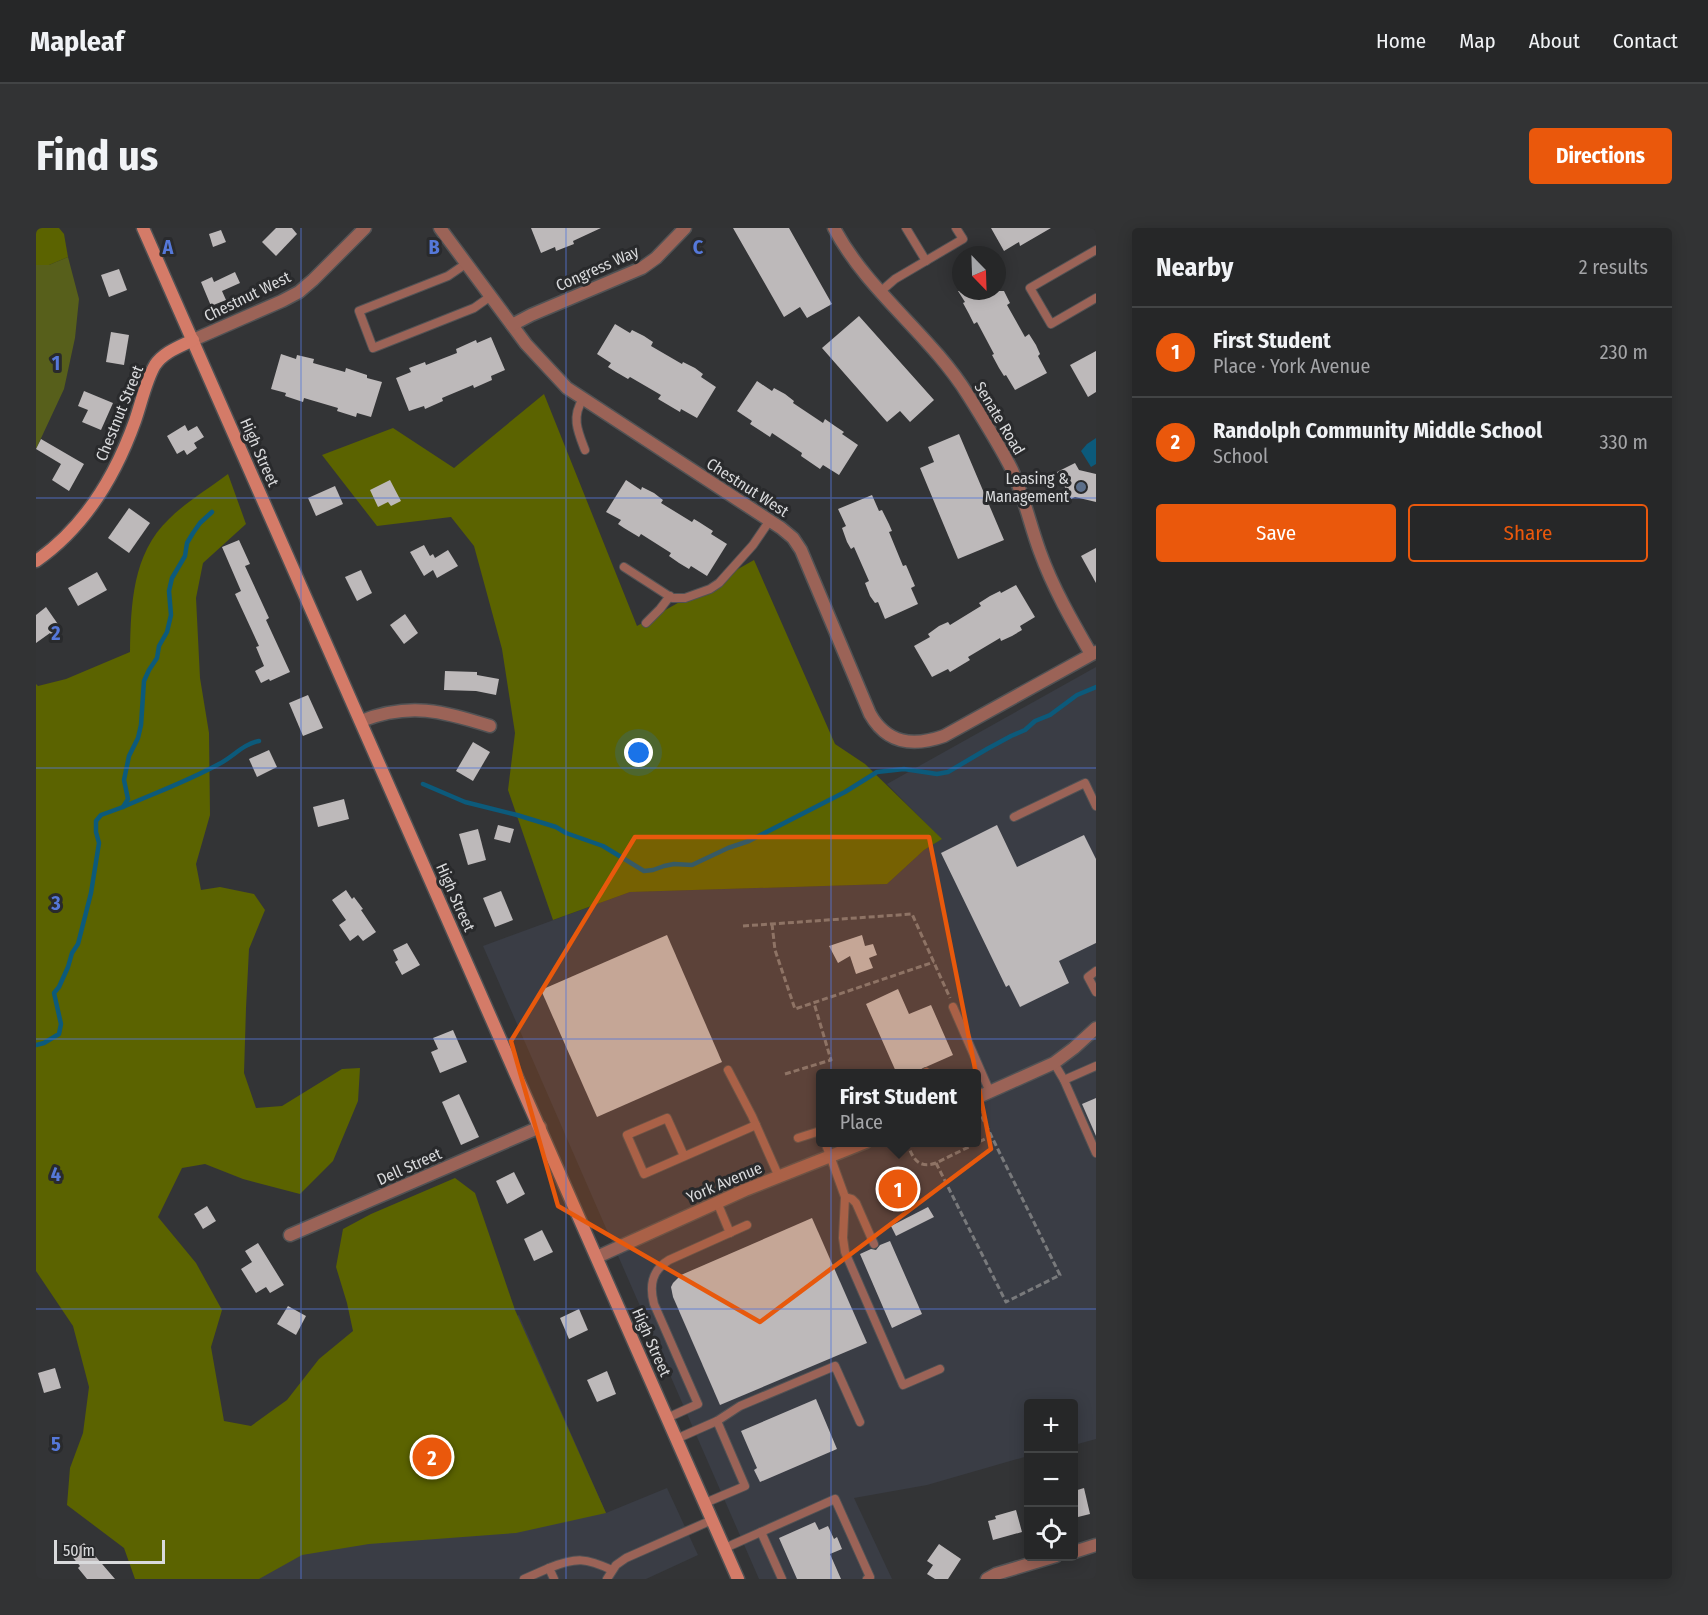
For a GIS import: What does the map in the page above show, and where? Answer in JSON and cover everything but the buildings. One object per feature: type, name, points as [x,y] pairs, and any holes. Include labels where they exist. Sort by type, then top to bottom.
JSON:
[{"type":"main road","name":"High Street","points":[[143,228],[738,1579]]},
{"type":"main road","name":"Chestnut Street","points":[[36,561],[74,529],[100,494],[128,441],[156,364],[168,352],[193,340]]},
{"type":"street","name":"Chestnut West","points":[[193,340],[299,292],[365,228]]},
{"type":"street","name":"Chestnut West","points":[[440,228],[512,325],[561,383],[770,520],[793,538],[801,550],[870,714],[879,728],[891,737],[918,742],[944,736],[1094,653]]},
{"type":"street","name":"Congress Way","points":[[512,325],[642,268],[656,258],[685,228]]},
{"type":"street","name":"Senate Road","points":[[834,228],[855,261],[880,292],[952,371],[997,442],[1016,481],[1039,551],[1053,583],[1094,653]]},
{"type":"street","points":[[361,721],[392,711],[416,710],[454,715],[490,726]]},
{"type":"street","points":[[981,1096],[1054,1063],[1096,1028]]},
{"type":"street","name":"Dell Street","points":[[291,1235],[540,1126]]},
{"type":"street","name":"York Avenue","points":[[597,1257],[717,1202],[855,1147]]},
{"type":"street","points":[[1078,1551],[1096,1545]]},
{"type":"street","points":[[987,1579],[996,1574],[1042,1561]]},
{"type":"lane","points":[[906,228],[926,261]]},
{"type":"lane","points":[[880,292],[896,279],[963,239],[956,228]]},
{"type":"lane","points":[[1096,250],[1030,288],[1051,324],[1096,298]]},
{"type":"lane","points":[[467,263],[448,276],[359,311],[373,348],[474,308],[491,296]]},
{"type":"lane","points":[[583,399],[577,409],[576,421],[585,450]]},
{"type":"lane","points":[[624,567],[670,596],[681,598],[713,587],[753,544],[770,520]]},
{"type":"lane","points":[[646,623],[670,596]]},
{"type":"lane","points":[[1014,817],[1085,783],[1096,806]]},
{"type":"lane","points":[[1096,971],[1088,976],[1096,992]]},
{"type":"lane","points":[[953,1006],[980,1069]]},
{"type":"lane","points":[[1054,1063],[1064,1080],[1096,1153]]},
{"type":"lane","points":[[1064,1080],[1096,1066]]},
{"type":"lane","points":[[728,1070],[779,1177]]},
{"type":"lane","points":[[981,1071],[990,1092]]},
{"type":"lane","points":[[684,1156],[667,1118],[627,1135],[644,1174],[756,1125]]},
{"type":"lane","points":[[798,1138],[816,1132]]},
{"type":"lane","points":[[827,1147],[845,1197],[843,1238],[845,1252],[903,1385],[940,1368]]},
{"type":"lane","points":[[845,1197],[856,1203],[874,1244]]},
{"type":"lane","points":[[717,1202],[730,1233]]},
{"type":"lane","points":[[667,1418],[698,1404],[654,1304],[651,1289],[654,1274],[661,1265],[669,1260],[747,1225]]},
{"type":"lane","points":[[676,1439],[717,1421],[740,1406],[835,1366],[860,1422]]},
{"type":"lane","points":[[705,1503],[745,1486],[717,1421]]},
{"type":"lane","points":[[725,1548],[835,1499],[870,1576],[867,1579]]},
{"type":"lane","points":[[607,1579],[621,1561],[632,1554],[712,1520]]},
{"type":"lane","points":[[761,1532],[782,1579]]},
{"type":"lane","points":[[524,1579],[575,1560],[598,1564],[612,1570]]},
{"type":"lane","points":[[549,1568],[553,1578]]},
{"type":"path","points":[[743,926],[912,914],[953,1006]]},
{"type":"path","points":[[772,924],[775,950],[795,1009],[933,962]]},
{"type":"path","points":[[785,1074],[831,1060],[813,1003]]},
{"type":"path","points":[[936,1163],[1006,1302],[1060,1275],[981,1115]]},
{"type":"path","points":[[981,1141],[991,1136]]},
{"type":"path","points":[[909,1147],[919,1163],[928,1165],[969,1147]]},
{"type":"highlighted area","points":[[635,837],[929,837],[991,1149],[760,1322],[558,1206],[511,1041]]},
{"type":"shaded area","points":[[1096,667],[1096,1439],[1078,1444],[1078,1399],[1024,1399],[1024,1457],[927,1485],[854,1498],[892,1579],[759,1579],[483,946],[630,892],[887,884],[924,850],[941,839],[887,784]]},
{"type":"shaded area","points":[[519,1315],[606,1513],[667,1488],[698,1555],[646,1579],[153,1579],[309,1407]]},
{"type":"green space","points":[[36,228],[59,228],[64,234],[68,257],[49,265],[36,265]]},
{"type":"green space","points":[[68,257],[79,299],[75,338],[64,389],[36,449],[36,265],[49,265]]},
{"type":"green space","points":[[544,394],[637,626],[754,560],[835,744],[865,764],[942,839],[924,850],[887,884],[630,892],[553,920],[508,790],[515,733],[502,649],[474,546],[451,517],[377,526],[322,455],[393,428],[454,468]]},
{"type":"green space","points":[[228,474],[246,524],[203,563],[196,598],[200,678],[209,733],[210,815],[196,864],[201,890],[220,887],[254,894],[265,910],[249,949],[246,1008],[244,1073],[256,1108],[282,1106],[342,1069],[360,1068],[358,1101],[333,1161],[300,1194],[243,1179],[205,1164],[182,1168],[158,1217],[196,1263],[222,1310],[211,1347],[224,1421],[251,1426],[287,1400],[319,1359],[353,1331],[336,1267],[343,1229],[371,1214],[455,1178],[475,1193],[515,1310],[606,1513],[516,1533],[369,1544],[302,1555],[259,1579],[135,1579],[124,1548],[67,1505],[70,1468],[83,1433],[89,1387],[73,1326],[36,1271],[36,684],[38,686],[66,679],[130,652],[133,598],[147,548],[169,519]]},
{"type":"water","points":[[1096,438],[1096,464],[1091,467],[1081,451]]},
{"type":"waterway","points":[[36,1045],[59,1034],[61,1024],[54,993],[59,987],[72,953],[78,944],[91,893],[99,843],[96,821],[101,815],[123,807],[128,799],[124,780],[129,756],[138,738],[141,725],[144,681],[157,658],[159,646],[167,632],[171,615],[169,591],[172,578],[185,556],[187,543],[193,533],[212,512]]},
{"type":"waterway","points":[[423,784],[465,802],[556,827],[566,833],[603,846],[644,871],[674,864],[692,865],[749,841],[845,792],[877,772],[904,769],[937,774],[948,772],[1025,730],[1035,721],[1050,715],[1077,695],[1096,687]]},
{"type":"waterway","points":[[123,807],[195,776],[259,741]]},
{"type":"place","name":"Leasing & Management","points":[[1081,487]]},
{"type":"place","name":"First Student","points":[[898,1189]]},
{"type":"place","name":"Randolph Community Middle School","points":[[432,1457]]}]
